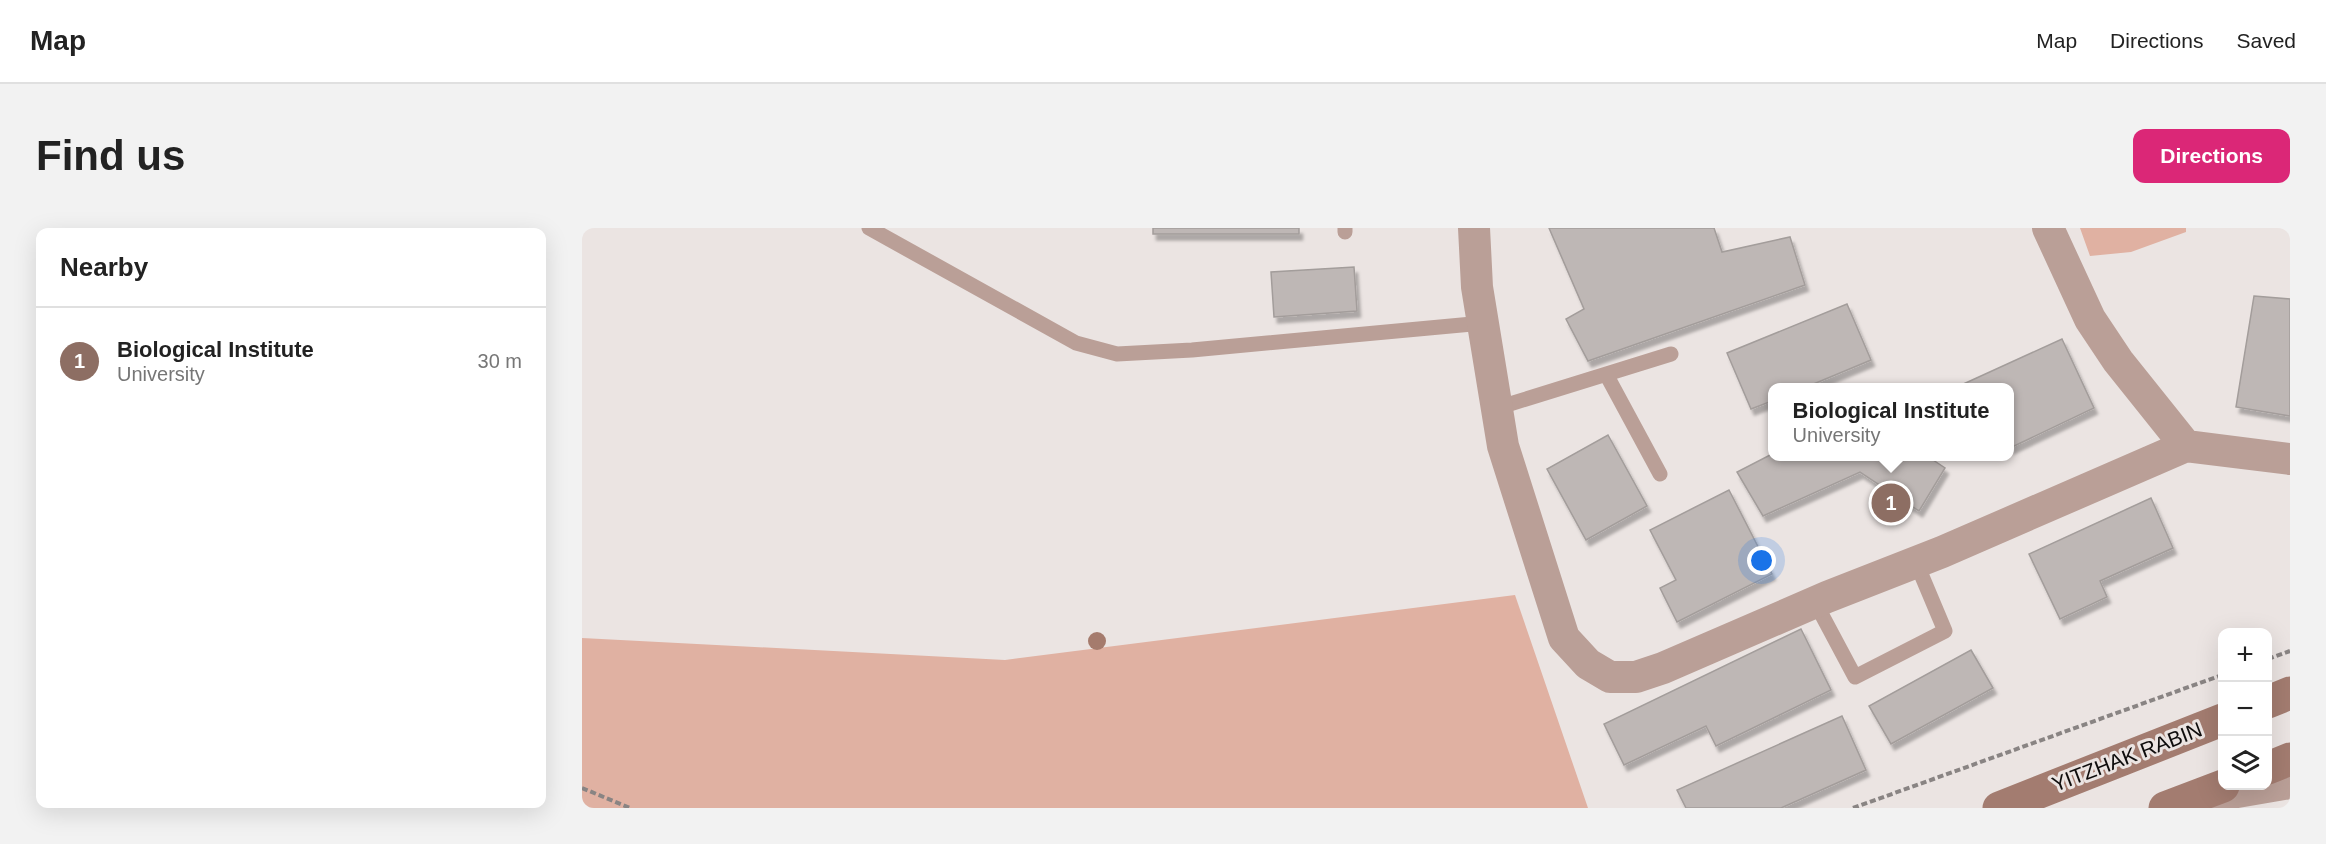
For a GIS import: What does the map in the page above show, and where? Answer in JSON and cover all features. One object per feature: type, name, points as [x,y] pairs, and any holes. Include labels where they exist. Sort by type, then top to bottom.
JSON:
[{"type":"main road","points":[[2272,700],[2290,693]]},
{"type":"main road","name":"YITZHAK RABIN","points":[[1999,808],[2218,722]]},
{"type":"main road","points":[[2272,766],[2290,759]]},
{"type":"main road","points":[[2173,805],[2218,788]]},
{"type":"street","points":[[1474,228],[1477,287],[1503,446],[1564,638],[1588,664],[1610,677],[1636,677],[1663,668],[2186,446],[2290,459]]},
{"type":"street","points":[[2048,228],[2090,320],[2118,361],[2186,446]]},
{"type":"street","points":[[2173,805],[2290,783]]},
{"type":"lane","points":[[869,228],[1076,343],[1118,354],[1192,350],[1483,323]]},
{"type":"lane","points":[[1497,408],[1671,354]]},
{"type":"lane","points":[[1606,375],[1660,474]]},
{"type":"lane","points":[[1815,602],[1856,677],[1945,631],[1916,562]]},
{"type":"path","points":[[2272,658],[2290,651]]},
{"type":"path","points":[[1853,808],[2218,677]]},
{"type":"path","points":[[582,788],[630,808]]},
{"type":"shaded area","points":[[2080,228],[2186,228],[2186,232],[2131,252],[2090,256]]},
{"type":"shaded area","points":[[1515,595],[1588,808],[582,808],[582,638],[1005,660]]},
{"type":"building","points":[[1153,228],[1299,228],[1299,234],[1153,234]]},
{"type":"building","points":[[1549,228],[1714,228],[1722,252],[1790,237],[1805,285],[1588,361],[1566,319],[1584,309]]},
{"type":"building","points":[[1354,267],[1357,311],[1274,317],[1271,272]]},
{"type":"building","points":[[2254,296],[2290,299],[2290,416],[2236,407]]},
{"type":"building","points":[[1847,304],[1871,360],[1816,383],[1768,383],[1768,403],[1751,409],[1727,353]]},
{"type":"building","points":[[2062,339],[2094,408],[2014,446],[2014,383],[1966,383]]},
{"type":"building","points":[[1608,435],[1647,506],[1586,540],[1547,469]]},
{"type":"building","points":[[1768,456],[1768,461],[1934,461],[1945,468],[1919,511],[1860,472],[1763,516],[1737,472]]},
{"type":"building","points":[[1729,490],[1772,574],[1677,622],[1660,588],[1676,580],[1650,530]]},
{"type":"building","points":[[2151,498],[2173,548],[2100,581],[2107,597],[2060,619],[2029,554]]},
{"type":"building","points":[[1801,629],[1831,690],[1716,746],[1706,726],[1624,765],[1604,724]]},
{"type":"building","points":[[1971,650],[1993,688],[1891,744],[1869,706]]},
{"type":"building","points":[[1842,716],[1866,770],[1781,808],[1686,808],[1677,790]]},
{"type":"place","name":"Biological Institute","points":[[1891,503]]}]
